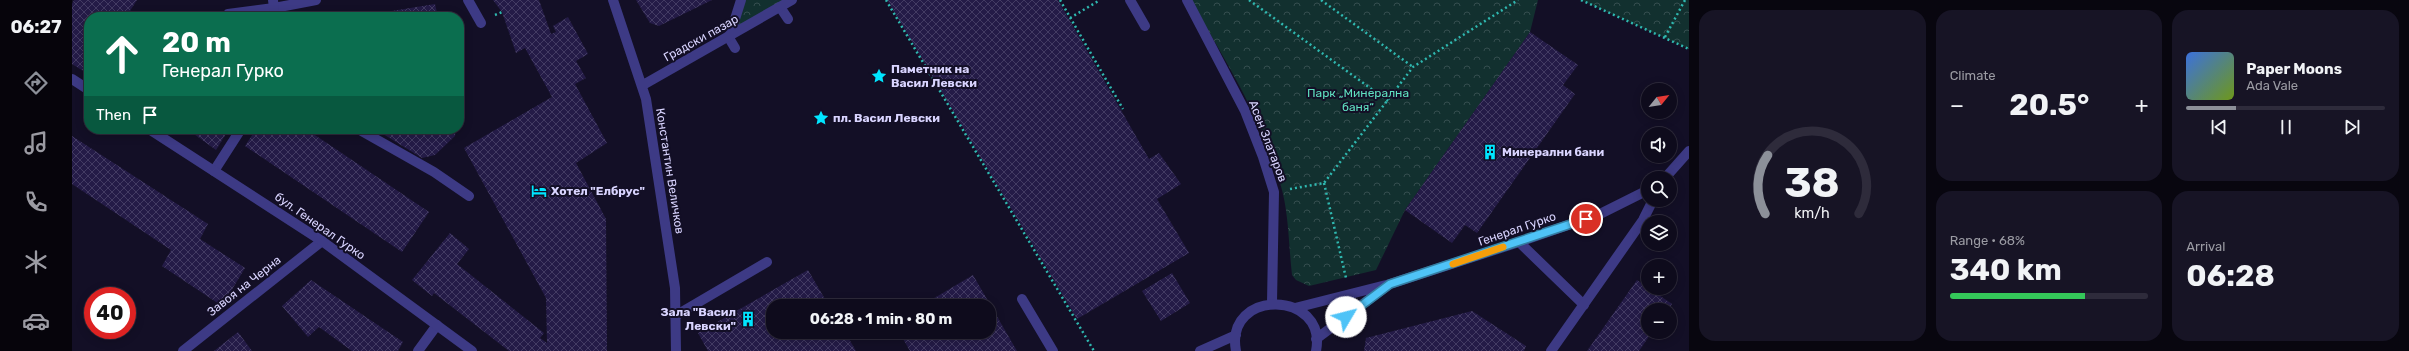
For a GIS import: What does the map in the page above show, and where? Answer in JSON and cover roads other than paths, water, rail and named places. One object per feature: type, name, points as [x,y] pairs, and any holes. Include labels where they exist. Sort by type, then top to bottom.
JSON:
[{"type":"street","points":[[243,12],[316,0]]},
{"type":"street","points":[[468,0],[481,23]]},
{"type":"street","name":"Константин Величков","points":[[613,0],[643,85],[675,288],[676,351]]},
{"type":"street","points":[[735,48],[729,38],[741,0]]},
{"type":"street","name":"Градски пазар","points":[[643,85],[729,38],[792,0]]},
{"type":"street","points":[[1130,0],[1145,26]]},
{"type":"street","name":"Асен Златаров","points":[[1187,0],[1245,112],[1263,157],[1274,192],[1272,303]]},
{"type":"street","points":[[780,7],[788,19]]},
{"type":"street","points":[[72,79],[84,87]]},
{"type":"street","name":"бул. Генерал Гурко","points":[[157,134],[322,241],[472,351]]},
{"type":"street","points":[[214,171],[238,134]]},
{"type":"street","points":[[367,134],[434,172],[469,196]]},
{"type":"street","points":[[1672,171],[1689,151]]},
{"type":"street","name":"Генерал Гурко","points":[[1390,284],[1600,214],[1641,194]]},
{"type":"street","points":[[1551,351],[1643,220],[1650,207]]},
{"type":"street","name":"Завоя на Черна","points":[[183,351],[322,241]]},
{"type":"street","points":[[1519,242],[1584,305]]},
{"type":"street","points":[[675,316],[767,262]]},
{"type":"street","points":[[1295,308],[1390,284]]},
{"type":"street","points":[[1316,339],[1390,284]]},
{"type":"street","points":[[1022,299],[1053,351]]},
{"type":"street","points":[[1236,351],[1236,335],[1245,317],[1253,310],[1272,303],[1283,304],[1295,308],[1306,316],[1313,327],[1316,339],[1316,351]]},
{"type":"street","points":[[418,351],[437,325]]},
{"type":"street","points":[[1200,351],[1236,335]]},
{"type":"place","name":"Паметник на Васил Левски","points":[[879,76]]},
{"type":"place","name":"пл. Васил Левски","points":[[821,118]]},
{"type":"place","name":"Минерални бани","points":[[1490,152]]},
{"type":"place","name":"Хотел \"Елбрус\"","points":[[539,191]]},
{"type":"place","name":"Зала \"Васил Левски\"","points":[[748,319]]},
{"type":"park label","name":"Парк „Минерална баня“","points":[[1358,100]]}]
